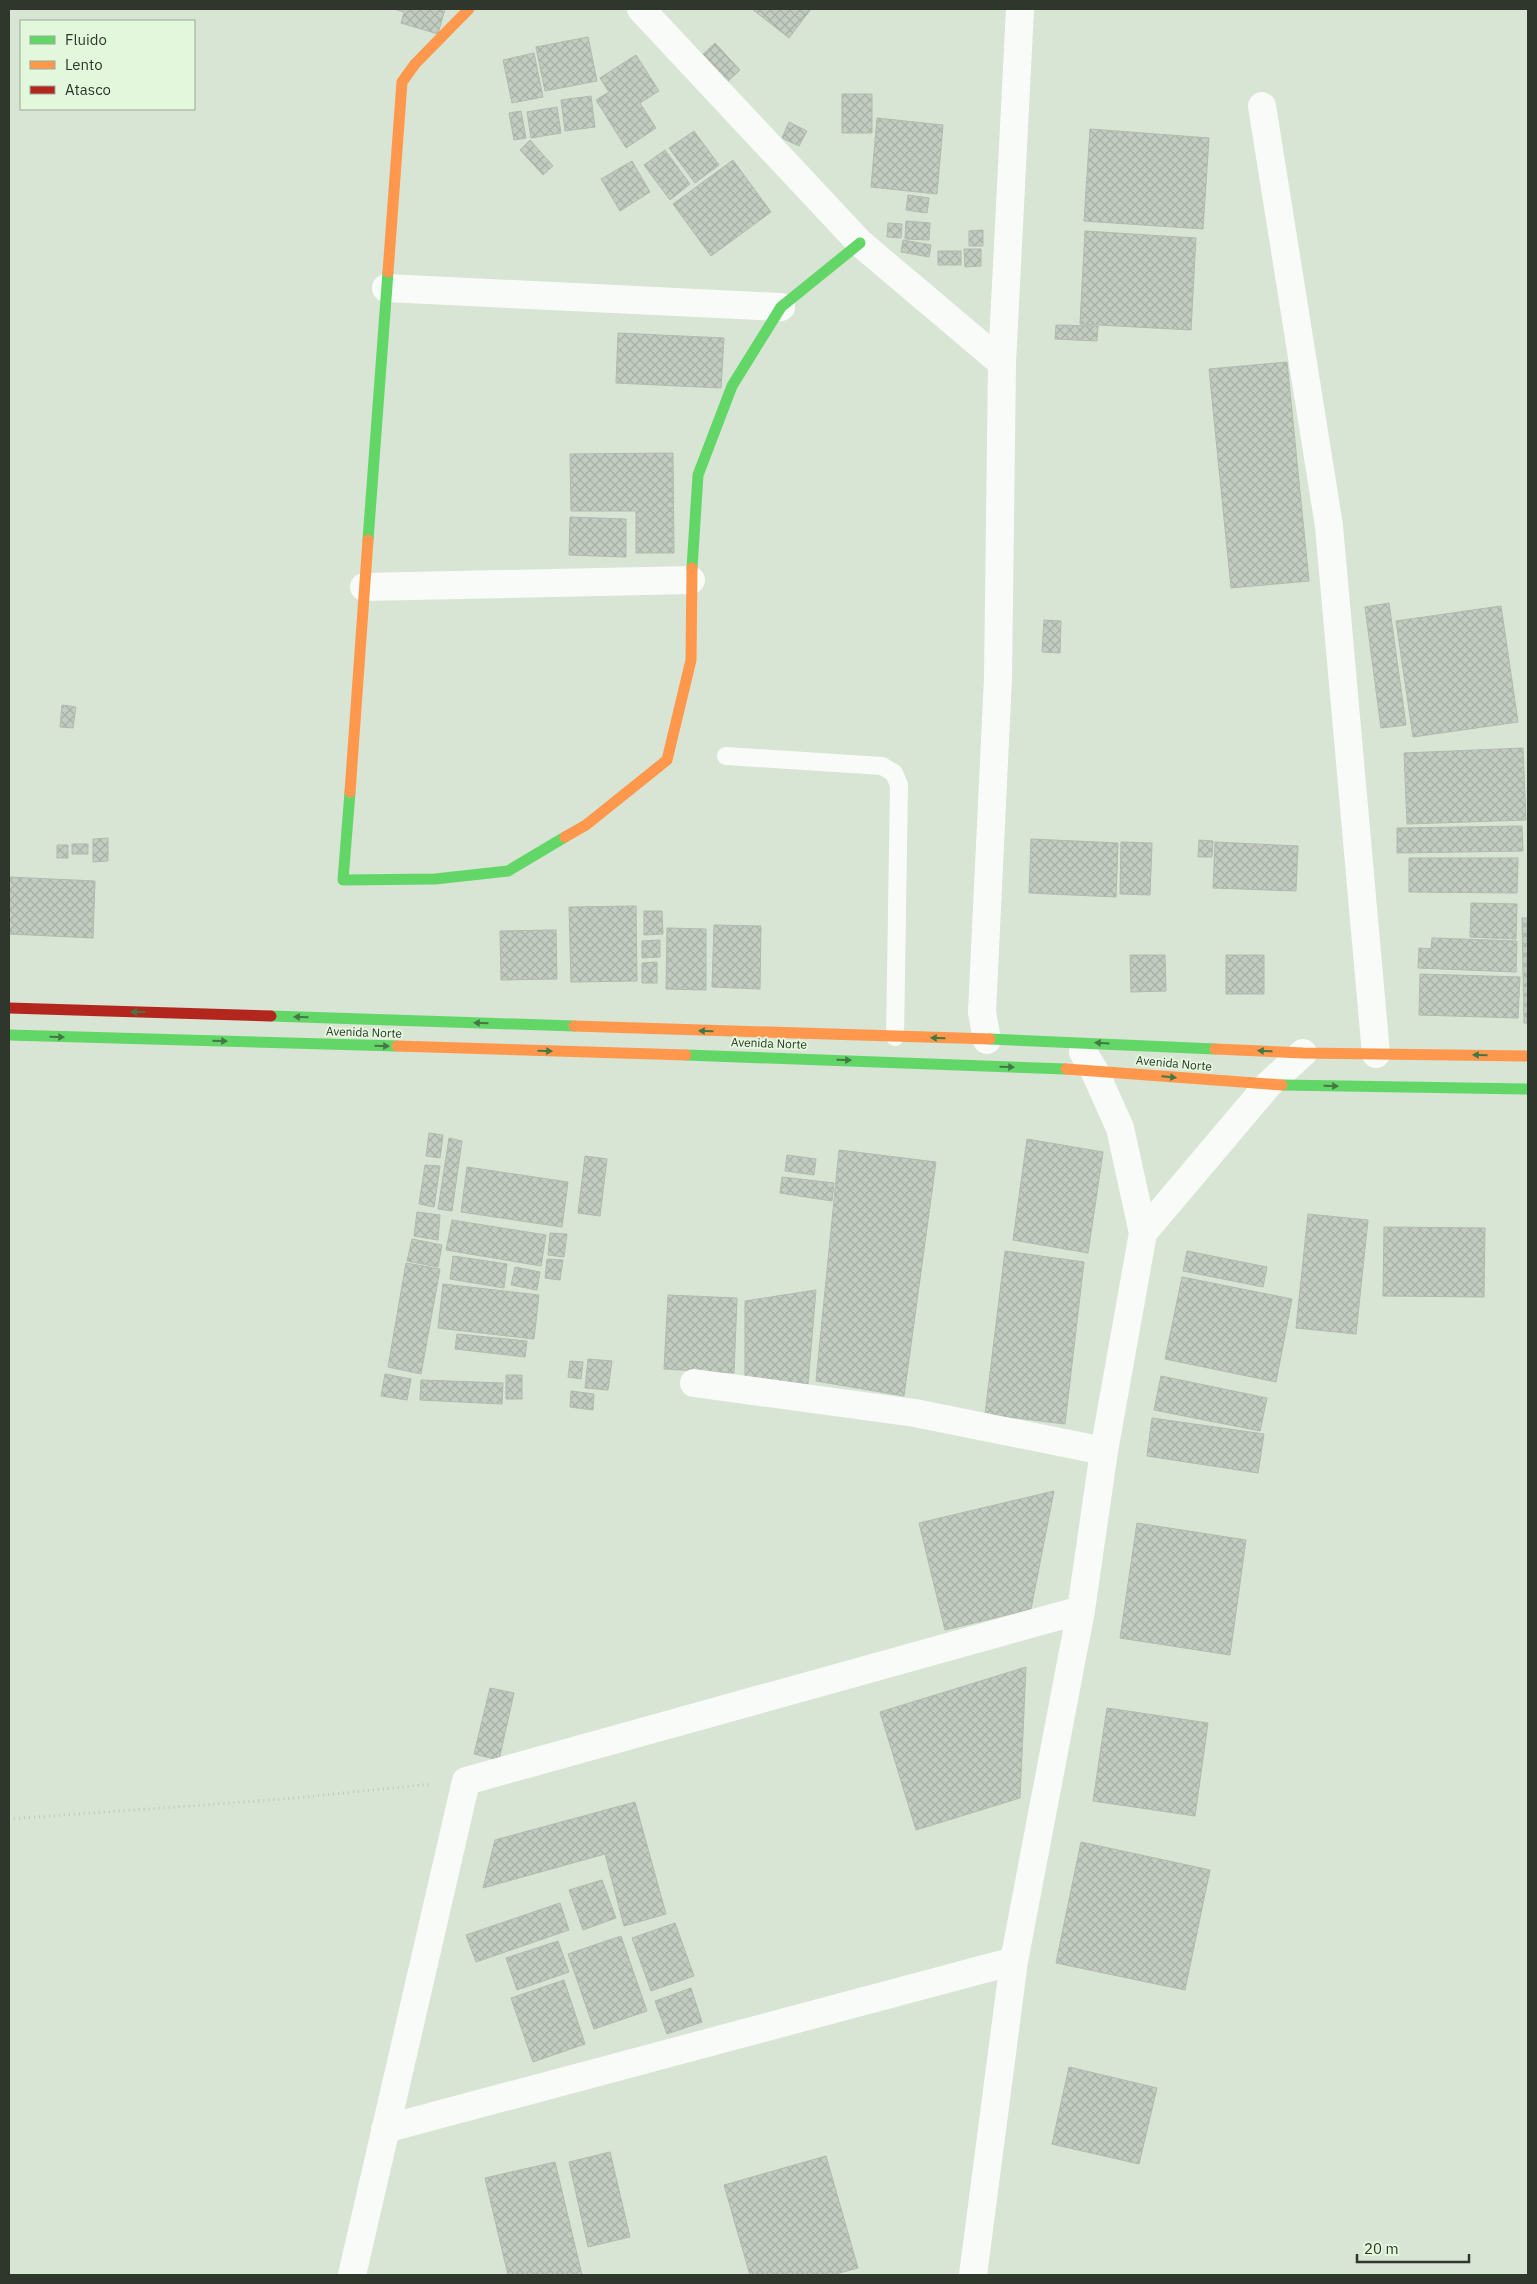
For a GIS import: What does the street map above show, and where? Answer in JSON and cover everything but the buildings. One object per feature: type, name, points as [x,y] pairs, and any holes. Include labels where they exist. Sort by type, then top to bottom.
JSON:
[{"type":"main road","points":[[469,9],[415,64],[402,82],[343,880],[435,879],[508,871],[586,825],[667,760],[691,660],[691,580],[698,475],[732,386],[781,307],[860,243]]},
{"type":"main road","name":"Avenida Norte","points":[[9,1008],[1077,1042],[1303,1052],[1528,1056]]},
{"type":"main road","name":"Avenida Norte","points":[[9,1035],[796,1058],[1094,1070],[1268,1085],[1528,1089]]},
{"type":"street","points":[[641,9],[860,243],[1002,363]]},
{"type":"street","points":[[987,1040],[982,1012],[998,678],[1002,363],[1020,9]]},
{"type":"street","points":[[1262,106],[1329,526],[1376,1054]]},
{"type":"street","points":[[386,288],[781,307]]},
{"type":"street","points":[[364,587],[691,580]]},
{"type":"street","points":[[967,2273],[1014,1961],[1081,1610],[1104,1451],[1143,1233],[1120,1128],[1094,1070],[1077,1042]]},
{"type":"street","points":[[1143,1233],[1268,1085],[1303,1052]]},
{"type":"street","points":[[694,1383],[915,1413],[1104,1451]]},
{"type":"street","points":[[352,2275],[384,2129],[466,1781],[1081,1610]]},
{"type":"street","points":[[384,2129],[1014,1961]]},
{"type":"lane","points":[[726,756],[882,766],[894,773],[898,785],[895,1037]]},
{"type":"path","points":[[9,1819],[285,1799],[466,1781]]},
{"type":"traffic: fast","points":[[692,568],[698,475],[732,386],[781,307],[860,243]]},
{"type":"traffic: fast","points":[[368,540],[388,272]]},
{"type":"traffic: fast","points":[[350,792],[343,880],[435,879],[508,871],[565,837]]},
{"type":"traffic: fast","points":[[271,1016],[574,1026]]},
{"type":"traffic: fast","points":[[9,1035],[397,1046]]},
{"type":"traffic: fast","points":[[990,1039],[1215,1049]]},
{"type":"traffic: fast","points":[[686,1055],[1066,1069]]},
{"type":"traffic: fast","points":[[1282,1085],[1528,1089]]},
{"type":"traffic: slow","points":[[388,272],[402,82],[415,64],[469,9]]},
{"type":"traffic: slow","points":[[350,792],[368,540]]},
{"type":"traffic: slow","points":[[565,837],[586,825],[667,760],[691,660],[692,568]]},
{"type":"traffic: slow","points":[[574,1026],[990,1039]]},
{"type":"traffic: slow","points":[[397,1046],[686,1055]]},
{"type":"traffic: slow","points":[[1215,1049],[1303,1053],[1528,1056]]},
{"type":"traffic: slow","points":[[1066,1069],[1282,1085]]},
{"type":"traffic: jam","points":[[9,1008],[271,1016]]}]
